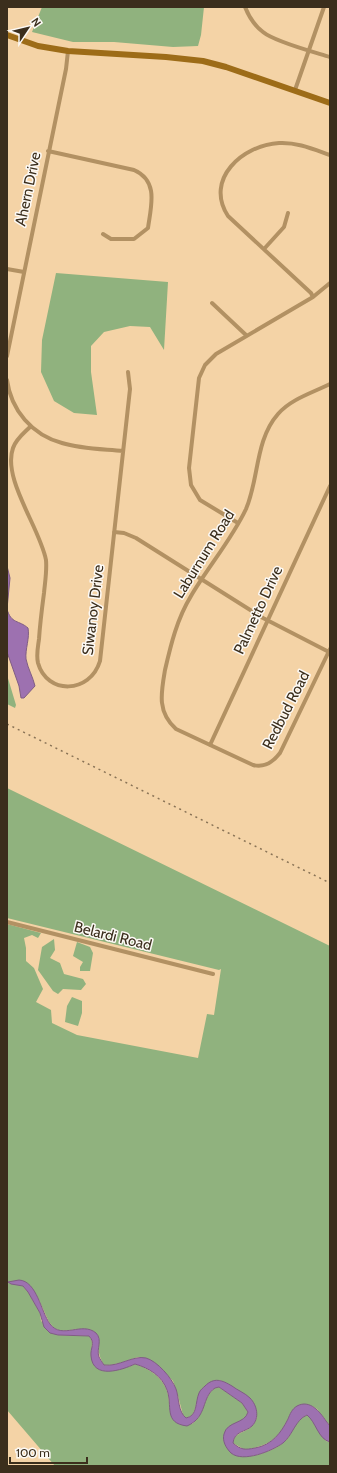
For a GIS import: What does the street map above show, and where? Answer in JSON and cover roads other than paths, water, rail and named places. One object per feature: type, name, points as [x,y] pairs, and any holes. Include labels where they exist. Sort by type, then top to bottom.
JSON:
[{"type":"street","points":[[245,7],[253,22],[264,33],[275,39],[330,57]]},
{"type":"street","points":[[295,90],[324,7]]},
{"type":"street","points":[[7,36],[38,46],[68,51],[187,58],[226,67],[330,103]]},
{"type":"street","name":"Ahern Drive","points":[[7,356],[66,69],[68,51]]},
{"type":"street","points":[[312,297],[310,293],[228,216],[221,201],[221,184],[227,171],[248,153],[271,144],[300,144],[330,155]]},
{"type":"street","points":[[48,151],[134,170],[142,173],[148,181],[152,190],[148,228],[134,239],[111,239],[103,234]]},
{"type":"street","points":[[264,249],[284,227],[288,213]]},
{"type":"street","points":[[7,269],[24,272]]},
{"type":"street","points":[[238,523],[200,500],[191,486],[189,468],[199,378],[202,370],[209,360],[216,354],[312,297],[330,283]]},
{"type":"street","points":[[212,303],[246,336]]},
{"type":"street","name":"Siwanoy Drive","points":[[30,427],[14,446],[11,456],[11,466],[21,497],[43,550],[46,561],[38,662],[41,670],[48,678],[55,683],[71,687],[80,684],[93,676],[98,669],[102,647],[130,389],[128,372]]},
{"type":"street","points":[[7,380],[11,397],[20,413],[30,427],[41,434],[62,444],[123,451]]},
{"type":"street","name":"Laburnum Road","points":[[210,745],[176,729],[170,723],[162,707],[163,679],[176,628],[191,595],[238,523],[246,508],[254,486],[263,442],[271,424],[278,414],[294,401],[330,384]]},
{"type":"street","name":"Palmetto Drive","points":[[210,745],[330,486]]},
{"type":"street","points":[[114,532],[124,533],[136,538],[267,620],[329,651]]},
{"type":"street","name":"Redbud Road","points":[[210,745],[253,765],[264,766],[272,762],[280,753],[329,651]]},
{"type":"street","name":"Belardi Road","points":[[7,922],[213,974]]},
{"type":"railway","points":[[7,724],[330,883]]}]
